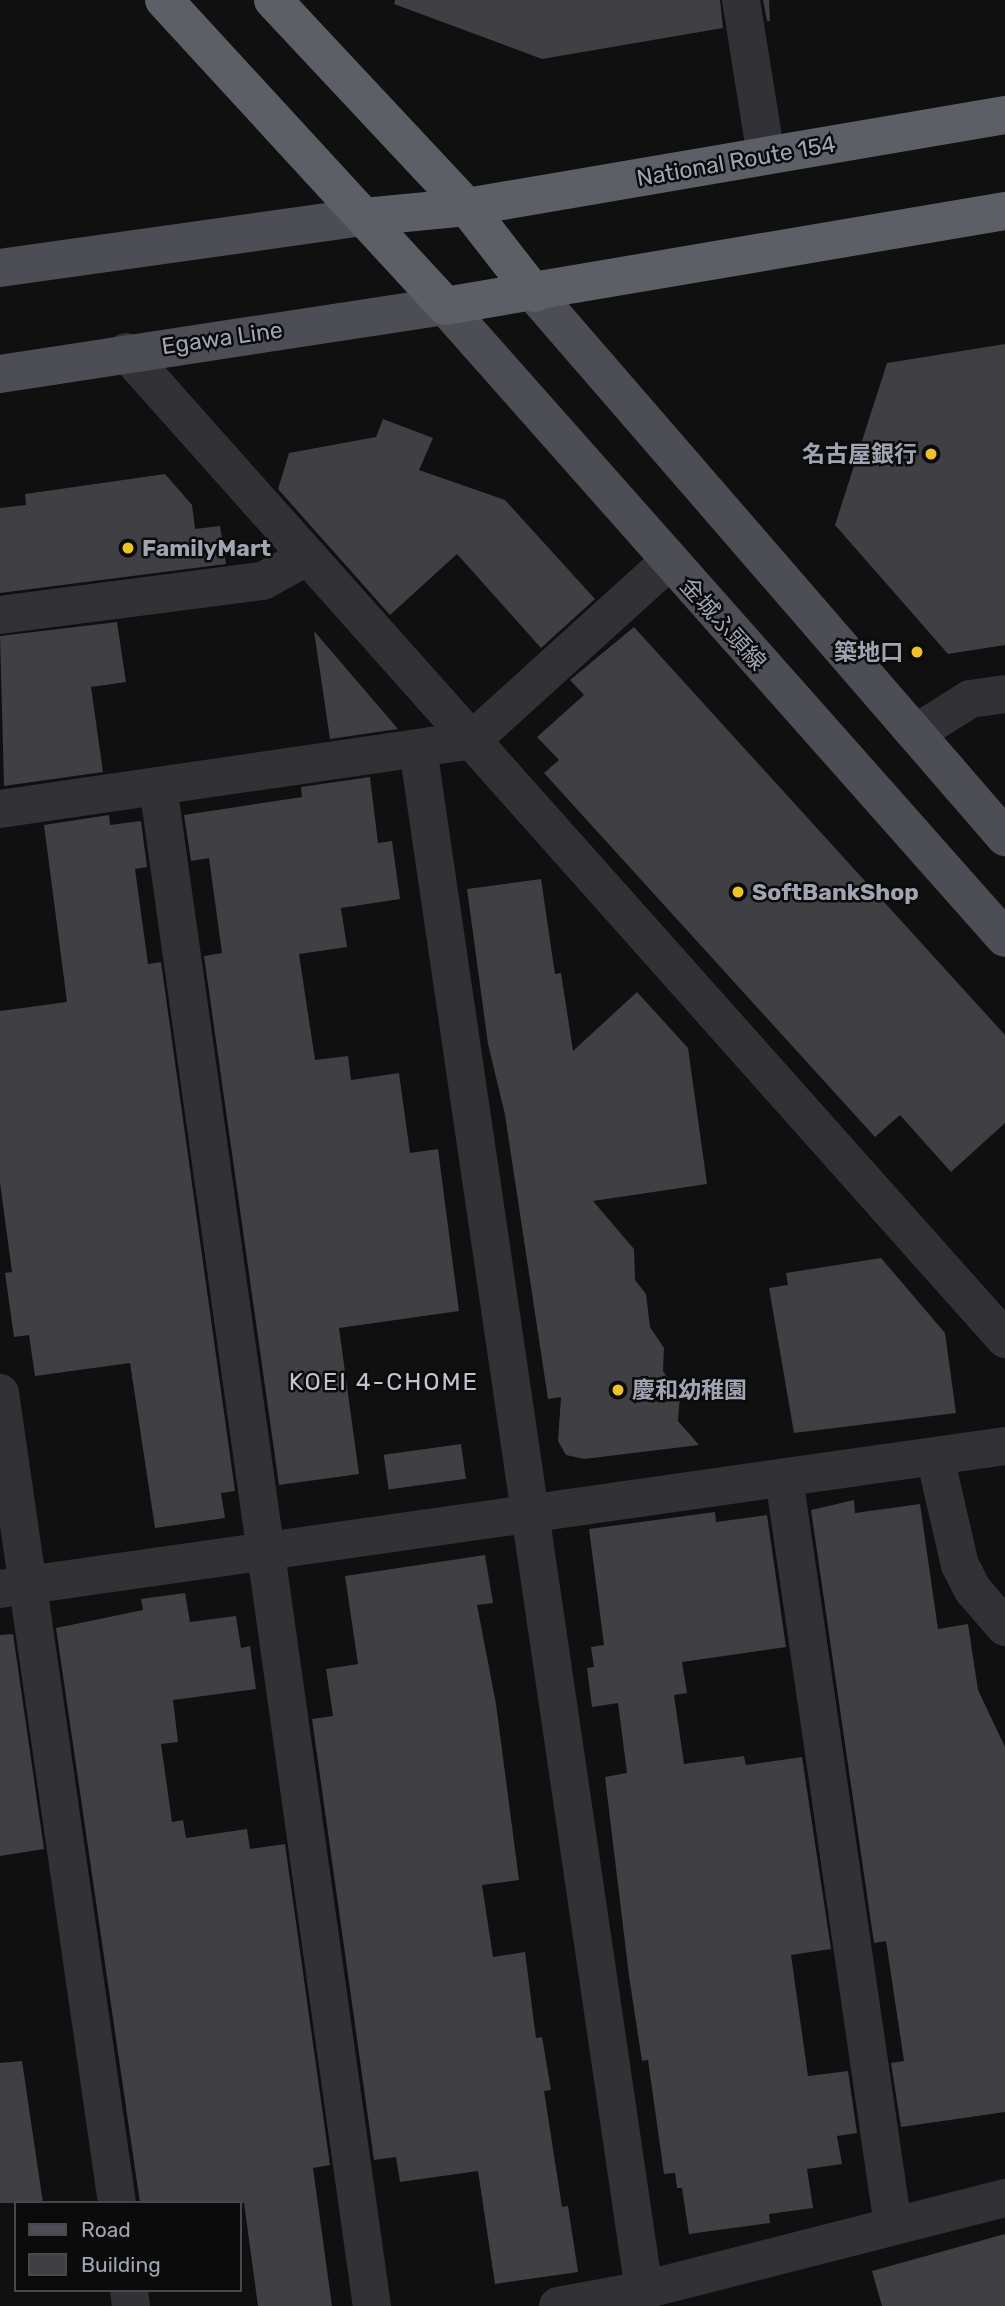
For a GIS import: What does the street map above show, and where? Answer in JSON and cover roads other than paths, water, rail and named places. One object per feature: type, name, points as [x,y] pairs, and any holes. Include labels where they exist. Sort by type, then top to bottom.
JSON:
[{"type":"highway","points":[[164,0],[445,306],[1005,211]]},
{"type":"highway","points":[[273,0],[467,207],[534,293]]},
{"type":"highway","name":"National Route 154","points":[[363,217],[467,207],[1005,115]]},
{"type":"main road","points":[[0,268],[363,217]]},
{"type":"main road","points":[[534,293],[1005,837]]},
{"type":"main road","name":"Egawa Line","points":[[0,374],[127,352],[445,306]]},
{"type":"main road","name":"金城ふ頭線","points":[[445,306],[668,562],[1005,938]]},
{"type":"street","points":[[741,0],[766,156]]},
{"type":"street","points":[[127,352],[1005,1339]]},
{"type":"street","points":[[0,615],[263,582],[308,555]]},
{"type":"street","points":[[0,809],[472,740],[668,562]]},
{"type":"street","points":[[916,733],[970,699],[1005,694]]},
{"type":"street","points":[[418,749],[644,2290]]},
{"type":"street","points":[[158,786],[372,2306]]},
{"type":"street","points":[[0,1393],[14,1587],[117,2201]]},
{"type":"street","points":[[14,1587],[1005,1446]]},
{"type":"street","points":[[935,1457],[960,1565],[973,1590],[1005,1627]]},
{"type":"street","points":[[784,1478],[893,2226]]},
{"type":"street","points":[[558,2306],[644,2290],[1005,2198]]},
{"type":"place","name":"名古屋銀行","points":[[931,454]]},
{"type":"place","name":"FamilyMart","points":[[128,548]]},
{"type":"place","name":"築地口","points":[[917,652]]},
{"type":"place","name":"SoftBankShop","points":[[738,892]]},
{"type":"place","name":"慶和幼稚園","points":[[618,1390]]},
{"type":"district","name":"KOEI 4-CHOME","points":[[384,1383]]}]
